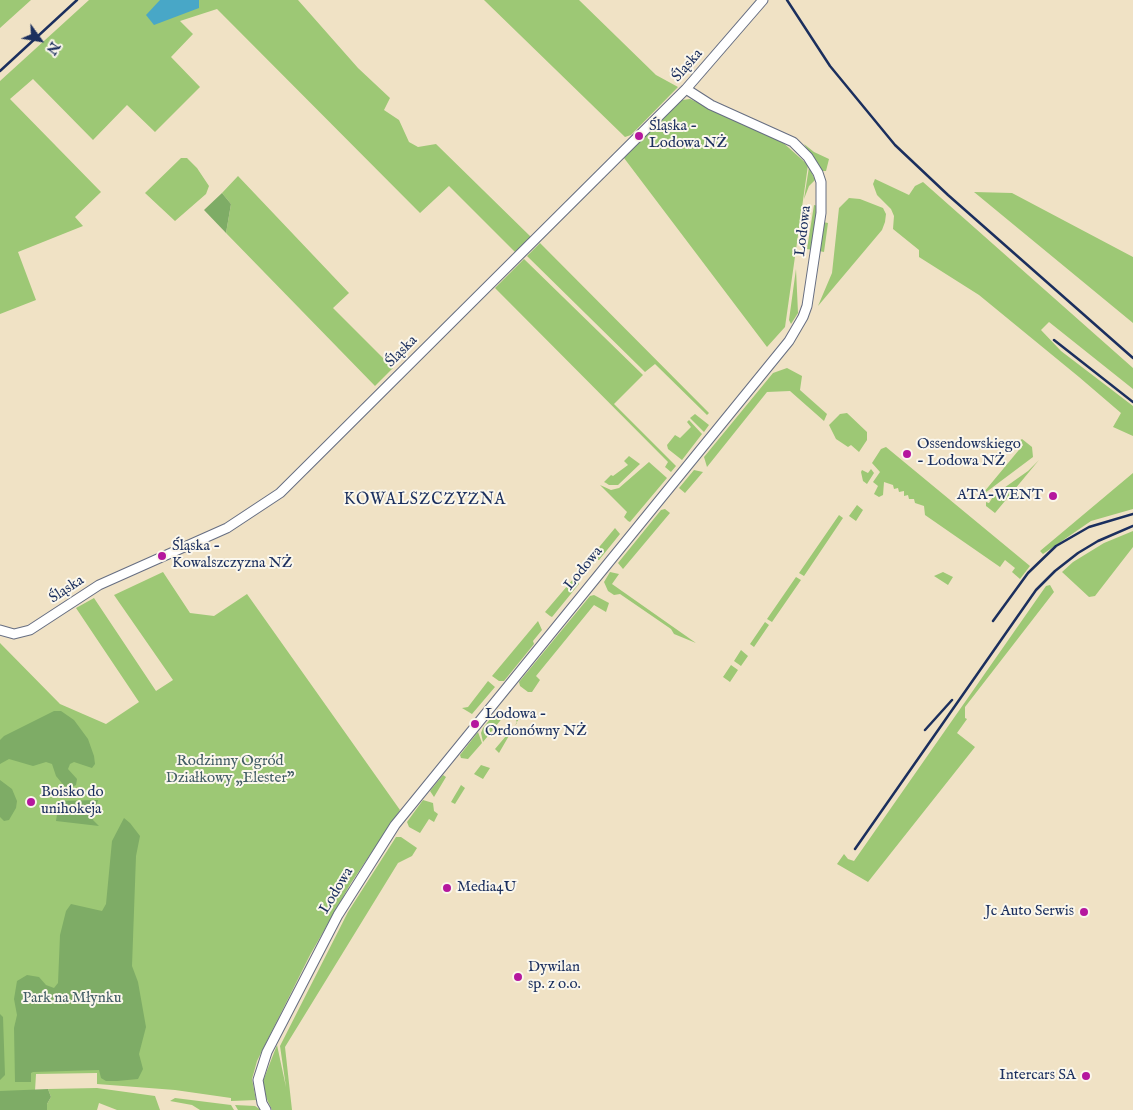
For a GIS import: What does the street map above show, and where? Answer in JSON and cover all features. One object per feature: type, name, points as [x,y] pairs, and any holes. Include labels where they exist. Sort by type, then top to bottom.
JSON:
[{"type":"street","name":"Śląska","points":[[0,630],[14,634],[30,630],[99,585],[227,528],[280,493],[686,89],[763,0]]},
{"type":"street","name":"Lodowa","points":[[266,1110],[259,1091],[258,1080],[264,1059],[338,915],[395,824],[789,341],[803,317],[807,306],[821,213],[822,182],[818,173],[808,157],[793,142],[711,105],[686,89]]},
{"type":"green space","points":[[0,0],[31,0],[0,28]]},
{"type":"green space","points":[[89,0],[298,0],[358,68],[390,98],[384,110],[399,120],[409,142],[418,147],[436,144],[531,237],[515,252],[449,186],[420,213],[217,9],[180,21],[193,34],[171,57],[200,87],[155,132],[127,105],[93,140],[33,79],[10,99],[101,192],[75,217],[83,226],[18,252],[36,300],[0,314],[0,81]]},
{"type":"green space","points":[[484,0],[579,0],[656,75],[678,87],[631,135],[625,137]]},
{"type":"green space","points":[[690,99],[779,139],[808,165],[785,327],[767,347],[624,158],[675,106],[682,100]]},
{"type":"green space","points":[[804,144],[814,152],[829,159],[826,171],[821,171]]},
{"type":"green space","points":[[181,158],[187,158],[197,168],[209,186],[206,194],[175,221],[145,193]]},
{"type":"green space","points":[[809,167],[815,180],[809,186],[804,199]]},
{"type":"green space","points":[[238,176],[349,293],[333,308],[393,368],[375,386],[226,233],[231,204],[222,193]]},
{"type":"green space","points":[[875,179],[909,195],[915,186],[923,182],[1133,368],[1133,389],[1049,322],[1041,330],[1061,351],[1133,406],[1133,436],[1113,427],[1121,413],[1079,377],[979,295],[919,257],[919,250],[893,229],[894,216],[891,209],[877,195],[873,184]]},
{"type":"green space","points":[[974,192],[1012,193],[1133,257],[1133,323]]},
{"type":"green space","points":[[222,193],[231,204],[226,233],[204,210]]},
{"type":"green space","points":[[849,198],[860,199],[883,208],[886,214],[885,222],[882,230],[818,306],[832,273],[839,208]]},
{"type":"green space","points":[[814,205],[818,206],[812,250],[807,249]]},
{"type":"green space","points":[[823,222],[828,223],[824,252],[819,251]]},
{"type":"green space","points":[[540,243],[709,413],[707,415],[655,364],[645,372],[527,256]]},
{"type":"green space","points":[[524,259],[643,375],[614,404],[676,466],[671,472],[665,467],[668,462],[495,288]]},
{"type":"green space","points":[[796,269],[798,313],[791,324],[789,320]]},
{"type":"green space","points":[[787,368],[802,376],[800,390],[827,414],[824,421],[790,391],[767,392],[707,467],[704,457],[773,373]]},
{"type":"green space","points":[[847,413],[867,432],[867,440],[859,452],[851,445],[848,447],[836,439],[829,425],[840,414]]},
{"type":"green space","points":[[695,414],[709,425],[704,432],[690,418]]},
{"type":"green space","points":[[689,420],[702,434],[682,460],[668,449],[667,445],[675,435],[680,438],[691,427],[687,422]]},
{"type":"green space","points":[[1022,439],[1032,447],[1033,457],[985,493],[1023,445],[1019,441]]},
{"type":"green space","points":[[886,447],[1030,566],[1020,579],[1012,572],[1015,568],[1005,560],[1000,567],[925,515],[924,506],[915,503],[914,499],[909,499],[908,495],[904,496],[904,491],[899,492],[898,488],[894,489],[893,485],[884,482],[883,495],[879,497],[874,494],[878,486],[873,482],[880,472],[872,463],[881,449]]},
{"type":"green space","points":[[629,456],[640,464],[618,485],[609,485],[604,482],[611,475],[613,476],[628,465],[624,461]]},
{"type":"green space","points":[[1039,460],[995,513],[986,506],[986,502],[989,503],[994,495],[1028,471]]},
{"type":"green space","points":[[649,462],[667,478],[630,522],[624,517],[627,512],[600,485],[611,490],[619,488]]},
{"type":"green space","points":[[871,469],[874,473],[867,484],[863,481],[861,472],[862,470],[868,473]]},
{"type":"green space","points":[[694,470],[703,472],[685,493],[679,488]]},
{"type":"green space","points":[[1133,473],[1133,509],[1091,521],[1043,554],[1040,551]]},
{"type":"green space","points":[[857,505],[863,510],[856,521],[849,516]]},
{"type":"green space","points":[[665,509],[670,513],[623,569],[618,563],[661,510]]},
{"type":"green space","points":[[839,515],[843,518],[804,576],[799,573]]},
{"type":"green space","points":[[615,528],[620,534],[599,560],[590,558]]},
{"type":"green space","points":[[1133,531],[1133,547],[1095,596],[1089,597],[1062,572],[1073,562],[1104,543]]},
{"type":"green space","points":[[163,572],[190,613],[214,616],[247,594],[400,810],[351,883],[310,955],[257,1061],[252,1079],[256,1100],[231,1101],[231,1098],[175,1090],[97,1084],[97,1073],[36,1074],[35,1091],[0,1092],[0,643],[60,704],[106,724],[139,702],[76,608],[94,598],[156,691],[173,680],[114,595]]},
{"type":"green space","points":[[610,572],[619,574],[612,584],[696,643],[674,634],[671,629],[620,594],[614,595],[608,591],[604,582]]},
{"type":"green space","points":[[943,572],[953,577],[948,585],[934,576]]},
{"type":"green space","points":[[796,577],[801,580],[772,622],[767,619]]},
{"type":"green space","points":[[574,578],[579,584],[552,617],[550,616],[545,612]]},
{"type":"green space","points":[[1050,585],[1054,592],[965,707],[965,718],[967,719],[957,733],[975,747],[868,882],[837,864],[844,854],[848,859],[854,861],[1046,586]]},
{"type":"green space","points":[[594,595],[609,603],[606,612],[594,605],[536,676],[540,680],[532,692],[528,692],[520,686],[519,682],[590,596]]},
{"type":"green space","points":[[538,621],[542,630],[533,641],[534,644],[504,681],[499,681],[492,676]]},
{"type":"green space","points":[[765,622],[769,625],[754,647],[750,644]]},
{"type":"green space","points":[[741,650],[748,656],[741,666],[734,661]]},
{"type":"green space","points":[[731,665],[738,670],[730,682],[723,677]]},
{"type":"green space","points":[[488,681],[495,687],[472,714],[462,708],[468,707]]},
{"type":"green space","points":[[498,709],[503,711],[504,716],[483,742],[481,733],[483,728]]},
{"type":"green space","points":[[54,711],[61,711],[74,720],[88,739],[94,756],[95,764],[92,768],[74,762],[70,764],[68,769],[77,779],[76,785],[72,787],[66,788],[56,776],[52,764],[46,762],[33,766],[9,759],[0,764],[0,740],[4,736]]},
{"type":"green space","points":[[514,711],[521,715],[517,722]]},
{"type":"green space","points":[[515,725],[499,753],[495,749]]},
{"type":"green space","points":[[478,732],[482,743],[468,759],[461,758],[460,755]]},
{"type":"green space","points":[[481,765],[490,768],[483,779],[474,774]]},
{"type":"green space","points":[[443,775],[446,777],[434,797],[430,791]]},
{"type":"green space","points":[[0,780],[12,789],[17,801],[16,808],[9,820],[4,821],[0,817]]},
{"type":"green space","points":[[461,785],[465,788],[455,804],[451,802]]},
{"type":"green space","points":[[98,800],[93,820],[99,826],[56,821],[59,801]]},
{"type":"green space","points":[[423,800],[433,803],[434,811],[438,814],[434,822],[429,819],[420,833],[409,827],[407,822]]},
{"type":"green space","name":"Park na Młynku","points":[[124,818],[140,836],[136,856],[132,966],[138,982],[146,1027],[139,1054],[143,1069],[138,1079],[106,1081],[101,1078],[99,1070],[33,1072],[31,1073],[31,1082],[15,1082],[14,1028],[17,1015],[14,999],[17,981],[27,975],[39,977],[46,985],[54,988],[58,983],[60,935],[66,911],[71,904],[102,911],[106,904],[112,841]]},
{"type":"green space","points":[[396,837],[401,837],[417,848],[412,856],[398,863],[285,1047],[292,1110],[272,1110],[266,1097],[263,1081],[277,1045],[286,1087],[280,1046],[348,912]]},
{"type":"green space","points":[[0,1014],[3,1017],[5,1075],[0,1080]]},
{"type":"green space","points":[[97,1088],[155,1096],[160,1110],[117,1110],[99,1103],[97,1110],[47,1110],[47,1104],[51,1097],[48,1089]]},
{"type":"green space","points":[[48,1089],[51,1097],[47,1104],[47,1110],[0,1110],[0,1091]]},
{"type":"green space","points":[[175,1098],[231,1105],[234,1110],[200,1110],[192,1105],[170,1101]]},
{"type":"green space","points":[[235,1105],[255,1106],[261,1110],[238,1110]]},
{"type":"water","points":[[160,0],[199,0],[199,8],[154,25],[146,15]]},
{"type":"railway","points":[[0,71],[77,0]]},
{"type":"railway","points":[[787,0],[830,66],[895,145],[948,195],[1133,358]]},
{"type":"railway","points":[[1054,340],[1133,402]]},
{"type":"railway","points":[[993,621],[1028,573],[1056,546],[1089,527],[1133,514]]},
{"type":"railway","points":[[855,849],[1036,590],[1055,571],[1078,553],[1098,541],[1133,526]]},
{"type":"railway","points":[[925,730],[952,700]]},
{"type":"place","name":"Śląska - Lodowa NŻ","points":[[639,136]]},
{"type":"place","name":"Ossendowskiego - Lodowa NŻ","points":[[907,454]]},
{"type":"place","name":"ATA-WENT","points":[[1053,496]]},
{"type":"place","name":"Śląska - Kowalszczyzna NŻ","points":[[162,556]]},
{"type":"place","name":"Lodowa - Ordonówny NŻ","points":[[475,724]]},
{"type":"place","name":"Boisko do unihokeja","points":[[31,802]]},
{"type":"place","name":"Media4U","points":[[447,888]]},
{"type":"place","name":"Jc Auto Serwis","points":[[1084,912]]},
{"type":"place","name":"Dywilan sp. z o.o.","points":[[518,977]]},
{"type":"place","name":"Intercars SA","points":[[1086,1076]]},
{"type":"district","name":"KOWALSZCZYZNA","points":[[425,501]]},
{"type":"park label","name":"Rodzinny Ogród Działkowy „Elester”","points":[[230,770]]}]
